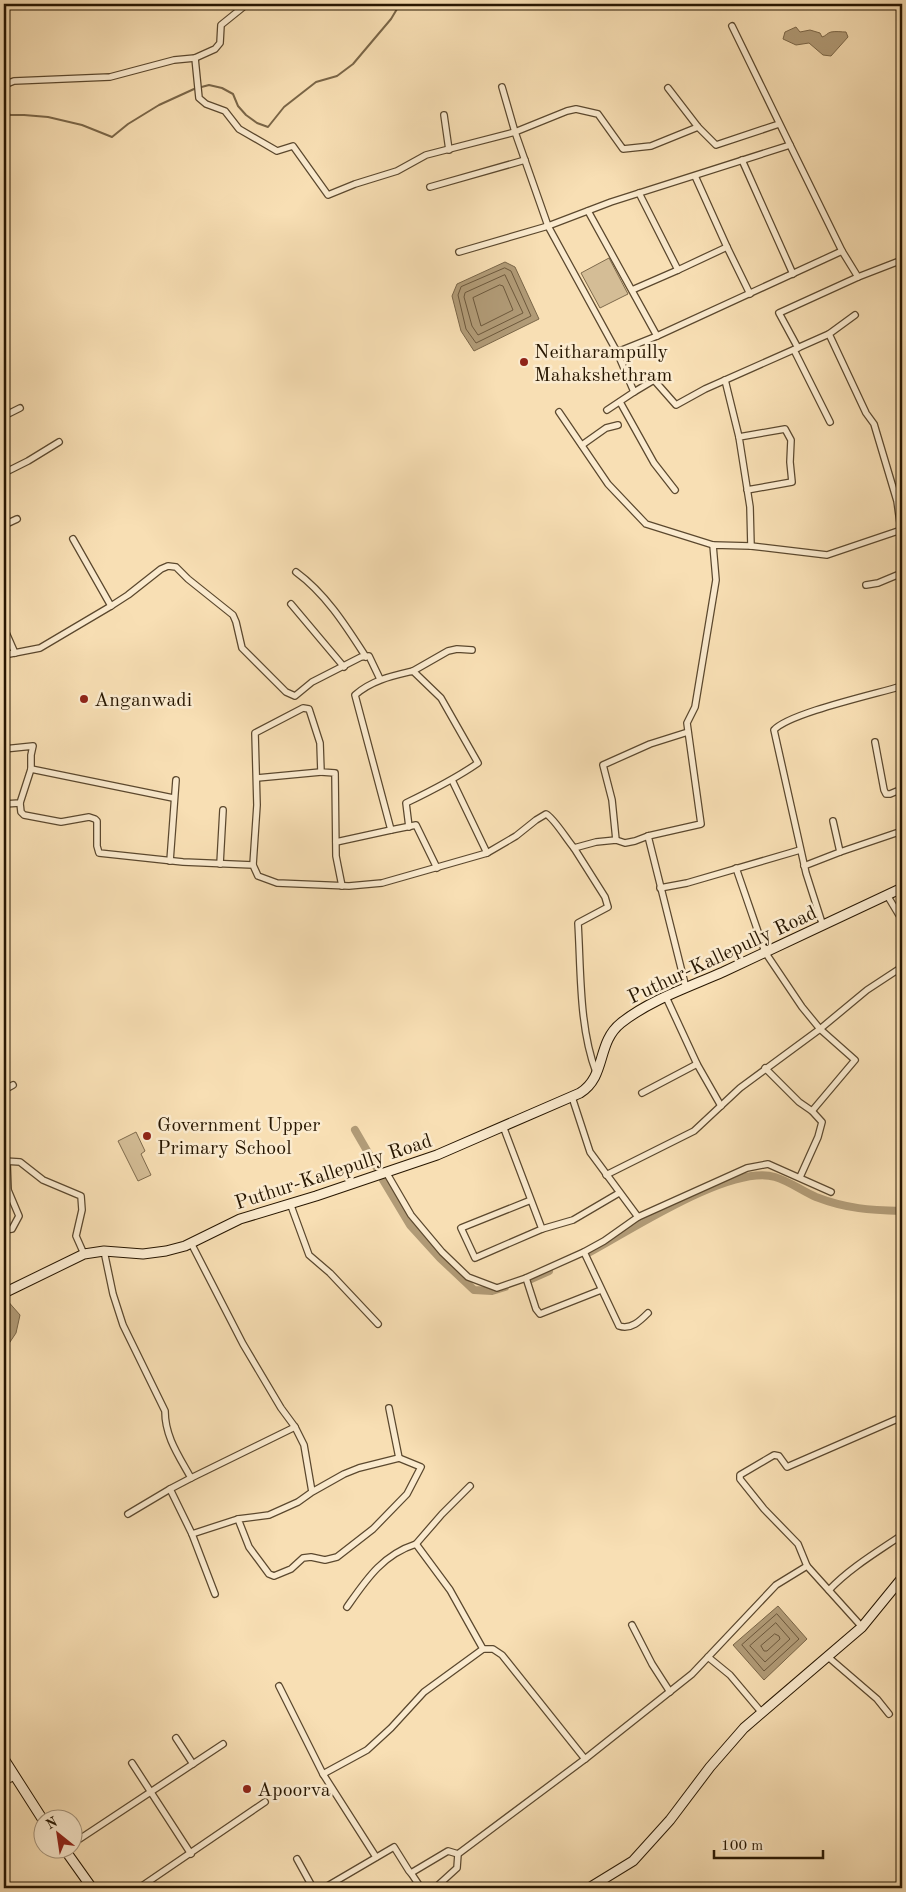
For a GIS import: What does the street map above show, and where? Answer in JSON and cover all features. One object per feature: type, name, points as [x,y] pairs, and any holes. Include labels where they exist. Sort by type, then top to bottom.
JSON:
[{"type":"main road","name":"Puthur-Kallepully Road","points":[[4,1293],[84,1254],[104,1251],[143,1254],[166,1251],[191,1243],[240,1219],[437,1155],[572,1097],[590,1088],[610,1033],[621,1023],[666,997],[902,888]]},
{"type":"main road","points":[[589,1888],[633,1861],[670,1820],[710,1766],[744,1728],[862,1627],[902,1578]]},
{"type":"main road","points":[[4,1758],[14,1777],[36,1810]]},
{"type":"main road","points":[[72,1860],[92,1888]]},
{"type":"street","points":[[4,85],[14,82],[110,77],[174,60],[195,58],[215,49],[220,43],[221,25],[247,4]]},
{"type":"street","points":[[732,26],[842,251],[858,277]]},
{"type":"street","points":[[195,58],[199,98],[206,104],[224,110],[239,129],[276,151],[293,146],[328,195],[355,184],[397,171],[426,155],[514,132],[576,109],[598,114],[623,149],[651,146],[698,127]]},
{"type":"street","points":[[502,87],[514,132],[548,226],[617,352],[634,392]]},
{"type":"street","points":[[668,88],[698,127],[716,144],[779,124]]},
{"type":"street","points":[[444,115],[449,150]]},
{"type":"street","points":[[459,252],[548,226],[639,193],[790,145]]},
{"type":"street","points":[[430,187],[525,160]]},
{"type":"street","points":[[742,160],[793,274]]},
{"type":"street","points":[[695,176],[750,294]]},
{"type":"street","points":[[639,193],[678,270]]},
{"type":"street","points":[[588,211],[658,336]]},
{"type":"street","points":[[632,290],[727,247]]},
{"type":"street","points":[[617,352],[658,336],[842,251]]},
{"type":"street","points":[[830,422],[779,313],[858,277],[902,260]]},
{"type":"street","points":[[607,410],[654,380],[676,405],[705,388],[830,334],[855,315]]},
{"type":"street","points":[[559,412],[608,484],[646,524],[713,545],[751,546],[827,555],[902,532],[897,501],[874,424],[866,413],[830,334]]},
{"type":"street","points":[[725,380],[740,437],[750,506],[751,546]]},
{"type":"street","points":[[620,402],[654,463],[675,490]]},
{"type":"street","points":[[4,416],[20,408]]},
{"type":"street","points":[[582,446],[606,428],[618,425]]},
{"type":"street","points":[[740,437],[785,429],[791,440],[790,462],[792,482],[747,490]]},
{"type":"street","points":[[4,473],[59,442]]},
{"type":"street","points":[[4,525],[17,518]]},
{"type":"street","points":[[73,539],[111,606]]},
{"type":"street","points":[[574,848],[596,842],[616,840],[625,843],[636,841],[648,836],[701,824],[687,723],[695,707],[716,580],[713,545]]},
{"type":"street","points":[[4,654],[40,648],[111,606],[161,569],[168,566],[176,567],[233,615],[242,648],[286,692],[295,696],[312,682],[360,657],[369,656],[380,679]]},
{"type":"street","points":[[296,572],[312,584],[337,614],[366,657]]},
{"type":"street","points":[[866,586],[902,573]]},
{"type":"street","points":[[291,604],[344,667]]},
{"type":"street","points":[[4,628],[15,653]]},
{"type":"street","points":[[391,830],[355,695],[364,687],[380,679],[414,670],[448,651],[457,648],[472,650]]},
{"type":"street","points":[[409,827],[406,802],[452,780],[478,763],[441,698],[414,670]]},
{"type":"street","points":[[823,926],[800,850],[774,730],[779,724],[805,714],[902,686]]},
{"type":"street","points":[[321,772],[320,743],[309,709],[303,708],[255,733],[257,778],[253,865],[258,876],[277,883],[342,886],[382,884],[487,853],[516,836],[546,814],[550,816],[574,848],[605,897],[608,907],[578,923],[582,1006],[591,1058],[597,1073]]},
{"type":"street","points":[[616,840],[612,800],[603,764],[650,744],[688,732]]},
{"type":"street","points":[[875,742],[886,794],[902,789]]},
{"type":"street","points":[[4,748],[33,746],[31,769],[20,803],[21,812],[24,815],[61,822],[89,817],[95,818],[97,822],[96,846],[99,853],[170,861],[253,865]]},
{"type":"street","points":[[31,769],[173,798]]},
{"type":"street","points":[[257,778],[321,772],[335,773],[336,842],[342,886]]},
{"type":"street","points":[[170,861],[173,798],[176,780]]},
{"type":"street","points":[[452,780],[487,853]]},
{"type":"street","points":[[4,804],[20,803]]},
{"type":"street","points":[[220,864],[223,810]]},
{"type":"street","points":[[833,821],[840,852]]},
{"type":"street","points":[[336,842],[416,825],[437,868]]},
{"type":"street","points":[[804,866],[902,832]]},
{"type":"street","points":[[648,836],[686,988]]},
{"type":"street","points":[[660,888],[688,883],[800,850]]},
{"type":"street","points":[[736,868],[765,952],[802,1008],[820,1029],[855,1060],[812,1111]]},
{"type":"street","points":[[887,896],[902,920]]},
{"type":"street","points":[[606,1175],[694,1131],[740,1088],[765,1068],[820,1029],[868,990],[902,967]]},
{"type":"street","points":[[666,997],[697,1064],[721,1106]]},
{"type":"street","points":[[642,1093],[697,1064]]},
{"type":"street","points":[[765,1068],[822,1122],[818,1137],[800,1177]]},
{"type":"street","points":[[4,1090],[12,1085]]},
{"type":"street","points":[[572,1097],[590,1152],[638,1217]]},
{"type":"street","points":[[503,1126],[542,1229]]},
{"type":"street","points":[[4,1230],[12,1229],[19,1216],[6,1190],[5,1160],[20,1162],[43,1180],[81,1196],[82,1210],[76,1236],[84,1254]]},
{"type":"street","points":[[386,1172],[411,1215],[442,1252],[468,1277],[497,1288],[526,1278],[584,1252],[604,1241],[638,1217],[747,1168],[768,1164],[831,1192]]},
{"type":"street","points":[[531,1200],[461,1228],[475,1258],[542,1229],[573,1220],[620,1193]]},
{"type":"street","points":[[290,1203],[310,1255],[330,1273],[378,1324]]},
{"type":"street","points":[[191,1243],[242,1344],[280,1408],[295,1427],[304,1446],[312,1492]]},
{"type":"street","points":[[104,1251],[112,1294],[123,1325],[165,1411],[165,1423],[169,1437],[191,1478]]},
{"type":"street","points":[[584,1252],[620,1328],[638,1323],[648,1313]]},
{"type":"street","points":[[526,1278],[536,1308],[540,1314],[601,1290]]},
{"type":"street","points":[[389,1408],[399,1458]]},
{"type":"street","points":[[862,1627],[807,1566],[798,1544],[764,1510],[740,1478],[740,1475],[774,1455],[779,1456],[787,1467],[902,1417]]},
{"type":"street","points":[[128,1514],[191,1478],[295,1427]]},
{"type":"street","points":[[192,1534],[238,1519],[269,1515],[298,1502],[344,1474],[359,1468],[399,1458],[421,1467],[407,1494],[373,1529],[332,1559],[303,1558],[292,1569],[274,1576],[269,1574],[249,1546],[238,1519]]},
{"type":"street","points":[[346,1607],[374,1570],[396,1553],[416,1544],[470,1486]]},
{"type":"street","points":[[170,1489],[192,1534],[216,1594]]},
{"type":"street","points":[[830,1590],[838,1581],[860,1564],[902,1535]]},
{"type":"street","points":[[416,1544],[450,1590],[483,1649]]},
{"type":"street","points":[[435,1888],[457,1868],[458,1854],[585,1759],[692,1674],[776,1585],[807,1566]]},
{"type":"street","points":[[632,1626],[652,1664],[670,1692]]},
{"type":"street","points":[[324,1774],[366,1750],[391,1728],[424,1692],[483,1649],[493,1649],[502,1655],[585,1759]]},
{"type":"street","points":[[827,1656],[877,1699],[890,1714]]},
{"type":"street","points":[[708,1657],[730,1675],[762,1713]]},
{"type":"street","points":[[279,1686],[324,1774],[376,1857]]},
{"type":"street","points":[[176,1738],[193,1764]]},
{"type":"street","points":[[82,1838],[223,1744]]},
{"type":"street","points":[[132,1764],[191,1854]]},
{"type":"street","points":[[4,1782],[14,1777]]},
{"type":"street","points":[[139,1888],[265,1802]]},
{"type":"street","points":[[324,1888],[394,1847],[421,1888]]},
{"type":"street","points":[[411,1873],[448,1851],[458,1854]]},
{"type":"street","points":[[297,1859],[313,1888]]},
{"type":"shaded area","points":[[609,258],[628,294],[600,308],[581,273]]},
{"type":"shaded area","points":[[136,1132],[145,1151],[141,1154],[151,1175],[138,1181],[118,1141]]},
{"type":"water","points":[[796,27],[800,32],[810,30],[820,33],[822,37],[830,32],[846,32],[848,37],[831,56],[823,55],[809,43],[796,45],[783,39],[785,32]]},
{"type":"water","points":[[505,262],[515,267],[539,319],[474,351],[461,331],[452,296],[457,284]]},
{"type":"water","points":[[6,1299],[20,1315],[16,1333],[4,1351],[4,1301]]},
{"type":"water","points":[[778,1606],[807,1639],[764,1680],[733,1645]]},
{"type":"waterway","points":[[4,108],[10,115],[48,117],[82,125],[112,137],[128,124],[159,105],[194,89],[209,85],[222,88],[233,94],[238,106],[246,115],[257,123],[268,127],[284,107],[316,82],[337,76],[353,64],[391,19],[400,4]]},
{"type":"waterway","points":[[355,1130],[377,1168]]},
{"type":"waterway","points":[[590,1252],[681,1201],[733,1180],[756,1176],[775,1177],[816,1197],[838,1204],[869,1209],[902,1211]]},
{"type":"waterway","points":[[383,1180],[410,1225],[440,1258],[474,1290],[492,1291],[505,1287]]},
{"type":"waterway","points":[[531,1279],[549,1271]]},
{"type":"waterway","points":[[4,1884],[10,1888]]},
{"type":"place","name":"Neitharampully Mahakshethram","points":[[524,362]]},
{"type":"place","name":"Anganwadi","points":[[84,699]]},
{"type":"place","name":"Government Upper Primary School","points":[[147,1136]]},
{"type":"place","name":"Apoorva","points":[[247,1789]]}]
